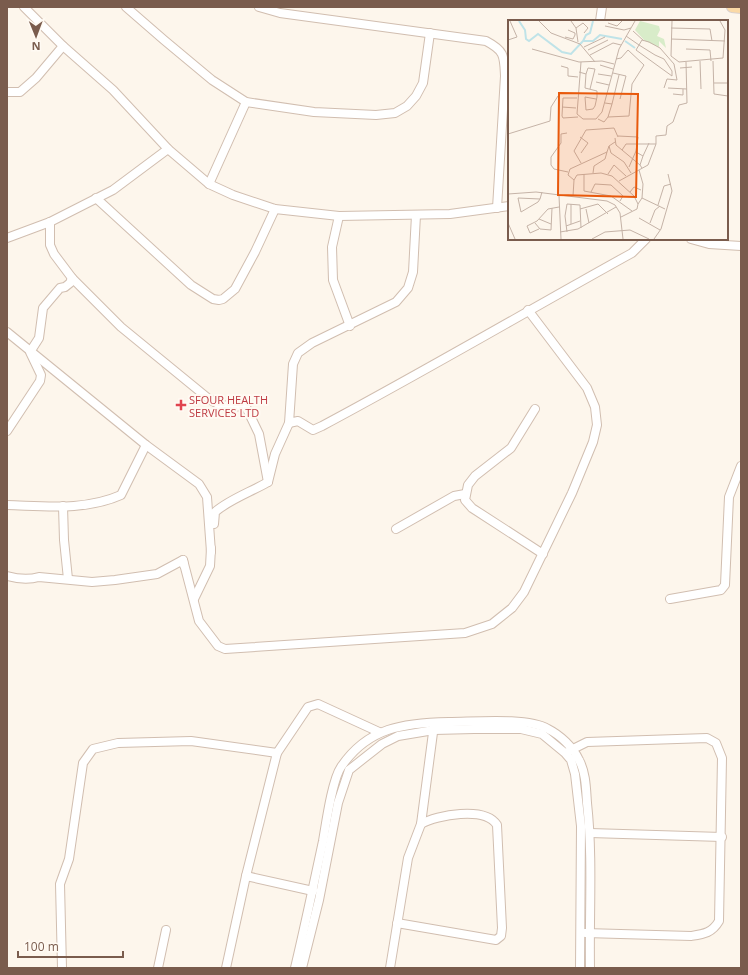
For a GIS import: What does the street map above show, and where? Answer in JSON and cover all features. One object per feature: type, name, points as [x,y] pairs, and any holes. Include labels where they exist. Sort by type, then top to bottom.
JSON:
[{"type":"main road","points":[[733,7],[741,8]]},
{"type":"street","points":[[24,7],[62,46],[113,90],[168,149],[209,184],[275,209],[339,216],[450,214],[508,206]]},
{"type":"street","points":[[126,7],[212,80],[246,102],[314,112],[376,115],[395,113],[408,106],[422,83],[430,33]]},
{"type":"street","points":[[259,7],[280,13],[486,41],[499,48],[504,59],[505,76],[497,208]]},
{"type":"street","points":[[600,20],[602,7]]},
{"type":"street","points":[[7,92],[20,92],[36,78],[62,46]]},
{"type":"street","points":[[209,184],[246,102]]},
{"type":"street","points":[[7,238],[50,222],[113,190],[168,149]]},
{"type":"street","points":[[96,198],[190,285],[213,300],[223,299],[235,289],[255,252],[275,209]]},
{"type":"street","points":[[183,560],[194,599],[210,566],[215,512],[224,504],[235,500],[268,482],[275,454],[289,423],[293,364],[298,354],[312,343],[350,326],[396,302],[408,288],[413,272],[416,215]]},
{"type":"street","points":[[339,216],[332,247],[333,280],[350,326]]},
{"type":"street","points":[[50,222],[50,245],[54,254],[72,278],[121,326],[210,400],[220,405],[246,407],[260,434],[268,482]]},
{"type":"street","points":[[289,423],[298,421],[313,430],[380,395],[528,310],[632,253],[645,240]]},
{"type":"street","points":[[694,240],[708,244],[741,246]]},
{"type":"street","points":[[30,352],[39,338],[43,308],[60,288],[65,287],[70,283],[72,278]]},
{"type":"street","points":[[183,560],[199,621],[218,646],[225,650],[465,632],[492,624],[512,608],[524,592],[572,493],[593,442],[597,425],[595,408],[587,388],[528,310]]},
{"type":"street","points":[[7,332],[146,445],[198,484],[207,497],[211,552]]},
{"type":"street","points":[[8,429],[40,381],[41,375],[30,352]]},
{"type":"street","points":[[535,409],[511,448],[475,476],[465,494],[465,500],[472,508],[543,554]]},
{"type":"street","points":[[7,505],[74,507],[107,501],[121,495],[146,445]]},
{"type":"street","points":[[670,599],[721,590],[725,586],[728,497],[741,466]]},
{"type":"street","points":[[396,529],[454,496],[465,494]]},
{"type":"street","points":[[63,506],[64,540],[68,579]]},
{"type":"street","points":[[7,576],[18,579],[32,579],[39,577],[92,582],[157,574],[183,560]]},
{"type":"street","points":[[226,968],[246,876],[277,753],[308,707],[318,704],[379,732]]},
{"type":"street","points":[[295,968],[313,890],[330,803],[340,768],[360,745],[379,732],[405,724],[521,730],[542,734],[569,751],[580,761],[585,777],[590,832],[590,968]]},
{"type":"street","points":[[390,968],[408,858],[421,824],[434,726]]},
{"type":"street","points":[[302,968],[319,900],[338,803],[349,770],[382,744],[398,736],[434,726]]},
{"type":"street","points":[[569,751],[587,742],[708,738],[716,743],[722,758],[722,837],[719,921],[710,932],[672,937],[580,933]]},
{"type":"street","points":[[62,968],[60,884],[69,859],[83,763],[93,749],[118,743],[191,741],[277,753]]},
{"type":"street","points":[[569,751],[575,774],[581,826],[580,968]]},
{"type":"street","points":[[397,923],[496,940],[501,936],[497,825],[494,820],[478,814],[438,816],[421,824]]},
{"type":"street","points":[[590,832],[722,837]]},
{"type":"street","points":[[246,876],[313,890]]},
{"type":"street","points":[[158,968],[166,930]]},
{"type":"place","name":"SFOUR HEALTH SERVICES LTD","points":[[181,405]]}]
